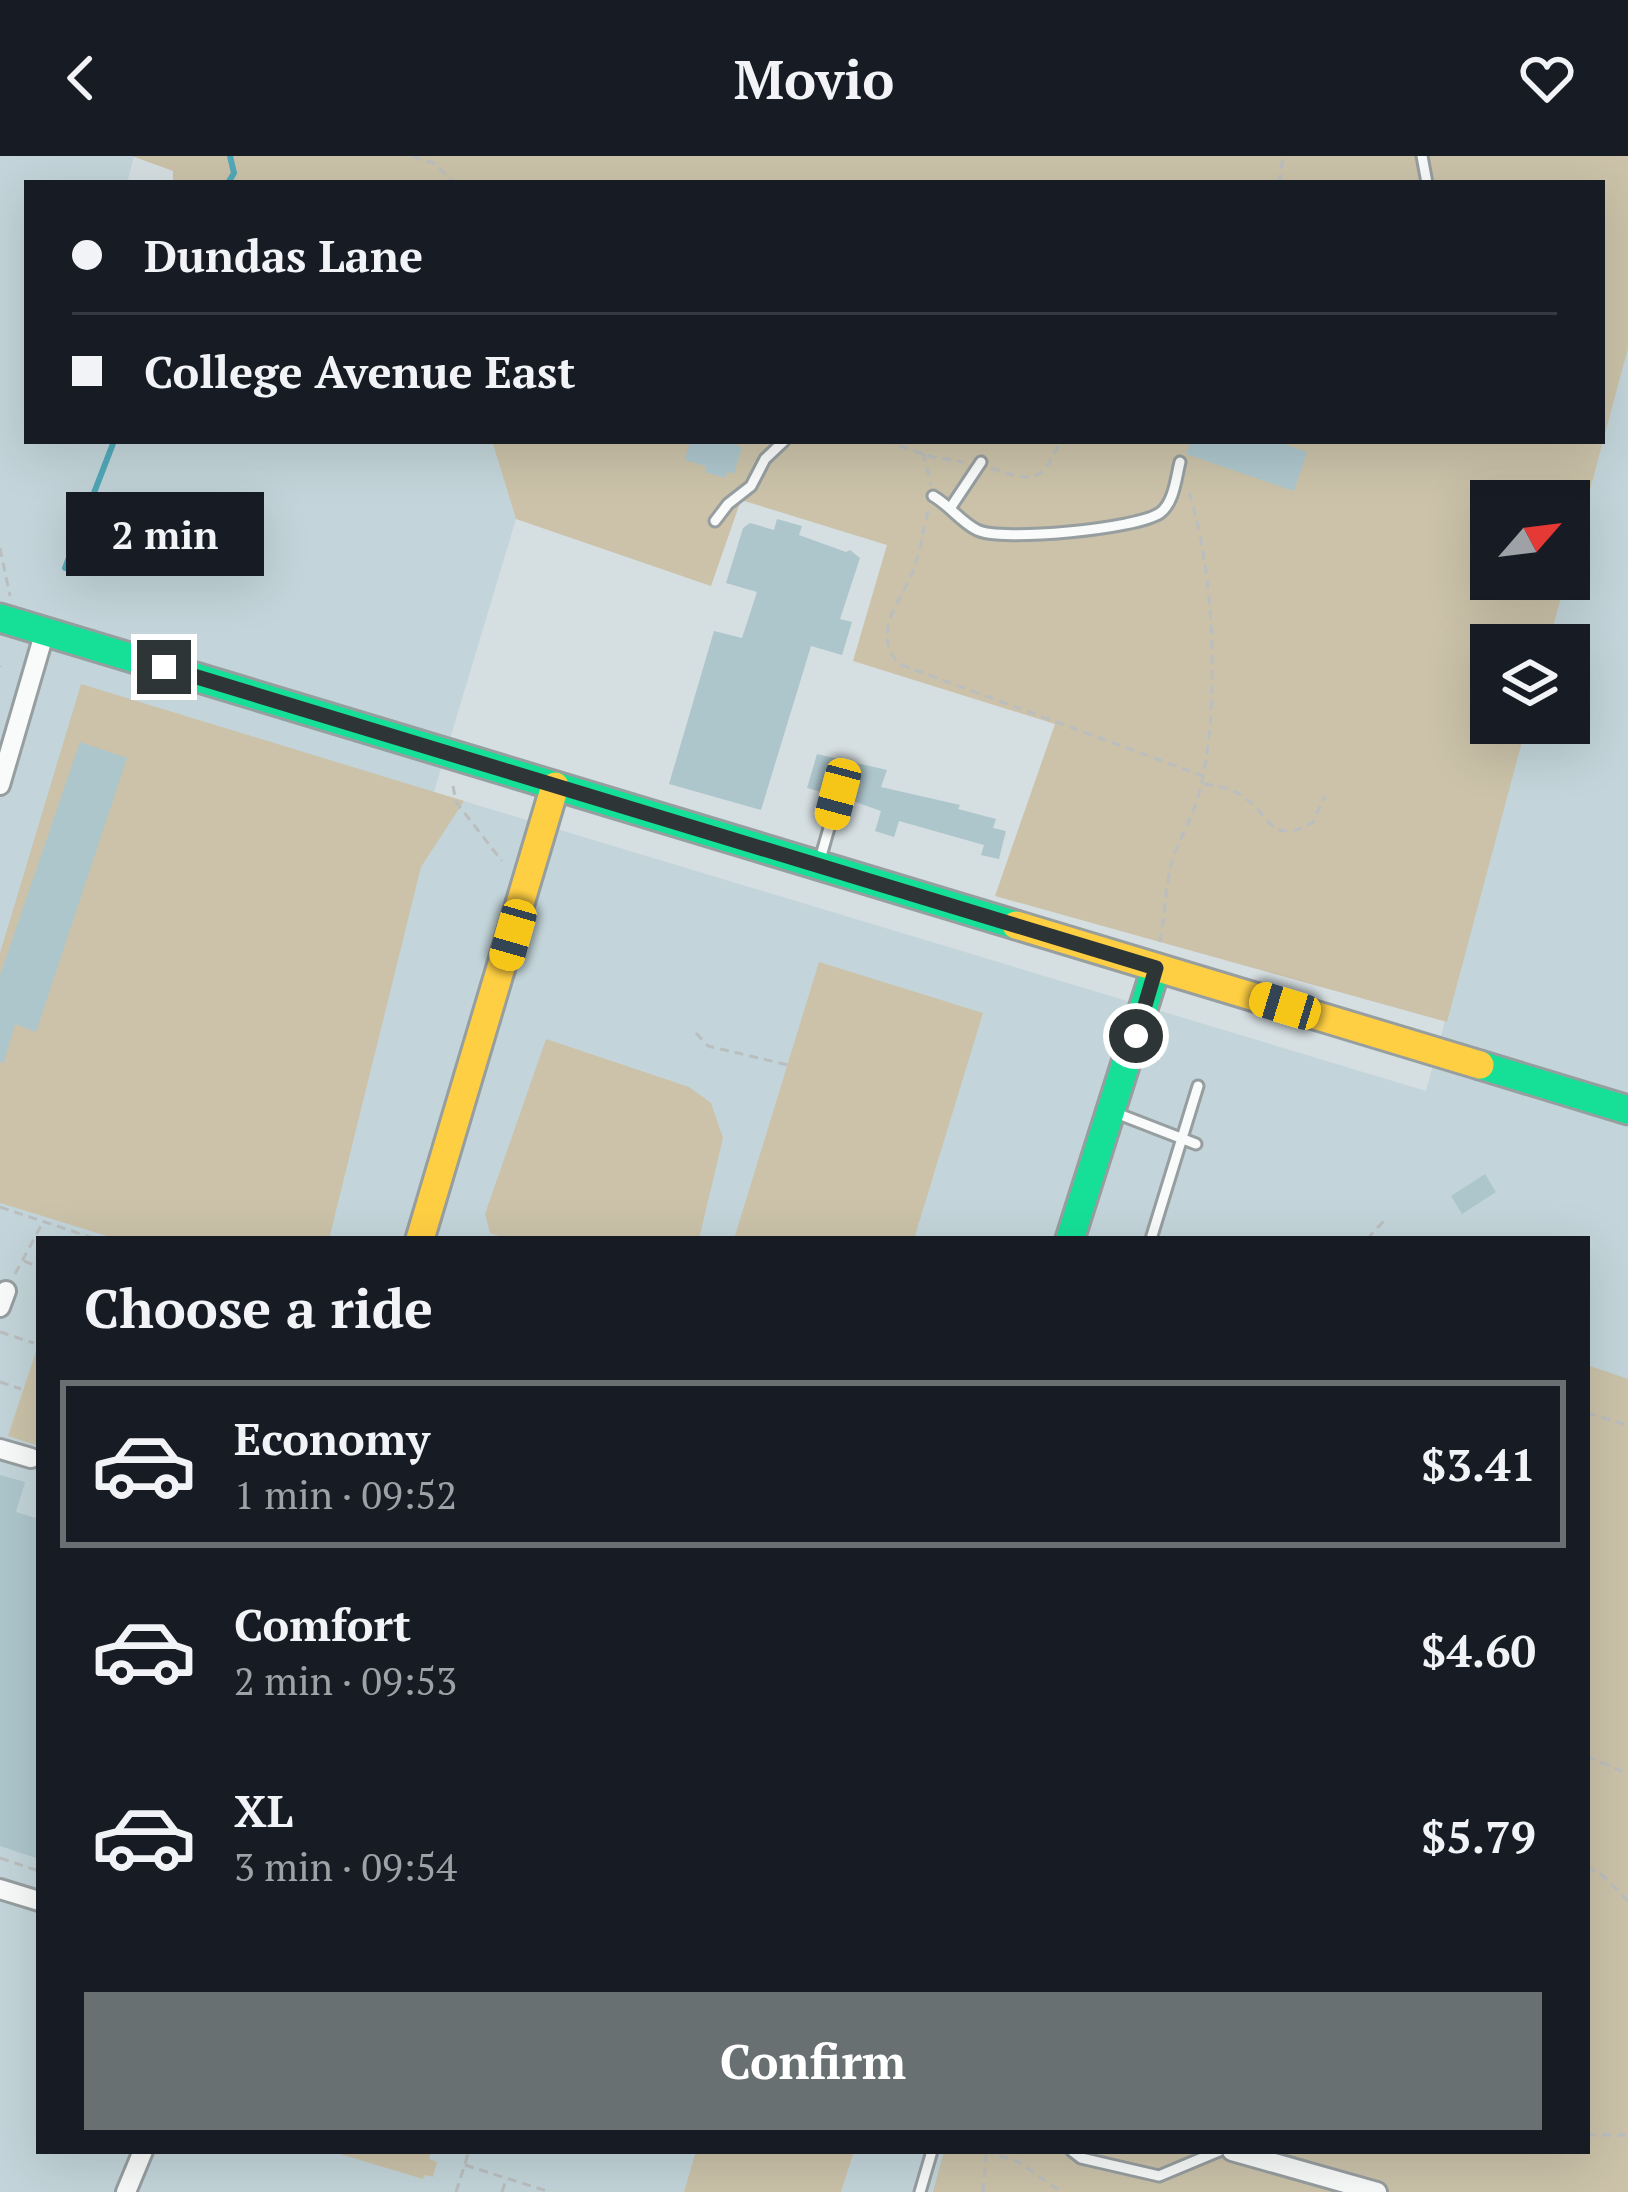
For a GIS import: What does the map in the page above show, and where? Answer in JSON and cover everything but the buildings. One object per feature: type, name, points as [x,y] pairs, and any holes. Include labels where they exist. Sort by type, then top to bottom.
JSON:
[{"type":"street","points":[[5,608],[45,631],[1628,1110]]},
{"type":"street","points":[[0,785],[45,631]]},
{"type":"street","points":[[421,1236],[555,786]]},
{"type":"street","points":[[1071,1236],[1156,968]]},
{"type":"street","points":[[0,1448],[31,1458]]},
{"type":"street","points":[[0,1889],[36,1900]]},
{"type":"street","points":[[126,2192],[142,2154]]},
{"type":"street","points":[[1240,2154],[1377,2192]]},
{"type":"lane","points":[[715,520],[751,486],[765,459],[781,444]]},
{"type":"lane","points":[[933,496],[976,530],[989,532],[1041,535],[1123,524],[1160,514],[1170,500],[1180,462]]},
{"type":"lane","points":[[951,507],[980,463]]},
{"type":"lane","points":[[818,867],[838,794]]},
{"type":"lane","points":[[1152,1236],[1198,1086]]},
{"type":"lane","points":[[1111,1112],[1196,1144]]},
{"type":"lane","points":[[920,2192],[931,2154]]},
{"type":"lane","points":[[1076,2154],[1159,2176],[1212,2154]]},
{"type":"path","points":[[412,156],[436,164],[451,180]]},
{"type":"path","points":[[894,444],[1033,477],[1048,469],[1059,444]]},
{"type":"path","points":[[923,453],[933,496],[914,571],[887,628],[889,649],[899,664],[1202,776]]},
{"type":"path","points":[[1156,968],[1173,859],[1202,784],[1211,685],[1200,528],[1180,462]]},
{"type":"path","points":[[0,548],[5,608]]},
{"type":"path","points":[[1202,784],[1239,793],[1275,830],[1288,832],[1312,822],[1325,796]]},
{"type":"path","points":[[453,786],[456,802],[502,861]]},
{"type":"path","points":[[696,1033],[708,1046],[788,1065]]},
{"type":"path","points":[[0,1207],[87,1236]]},
{"type":"path","points":[[1370,1236],[1384,1221]]},
{"type":"path","points":[[3,1299],[44,1222]]},
{"type":"path","points":[[21,1261],[36,1266]]},
{"type":"path","points":[[0,1332],[34,1343]]},
{"type":"path","points":[[0,1382],[21,1389]]},
{"type":"path","points":[[1590,1414],[1628,1425]]},
{"type":"path","points":[[1590,1757],[1628,1774]]},
{"type":"path","points":[[0,1858],[36,1870]]},
{"type":"path","points":[[1590,1869],[1602,1874],[1628,1901]]},
{"type":"path","points":[[1590,2135],[1628,2134]]},
{"type":"path","points":[[456,2192],[468,2154]]},
{"type":"path","points":[[983,2192],[986,2154]]},
{"type":"path","points":[[993,2154],[1019,2162],[1061,2192]]},
{"type":"path","points":[[465,2165],[550,2192]]},
{"type":"path","points":[[502,2192],[507,2178]]},
{"type":"shaded area","points":[[0,156],[134,156],[128,180],[24,180],[24,444],[493,444],[516,519],[434,792],[1426,1091],[1520,744],[1590,744],[1590,624],[1553,624],[1559,600],[1590,600],[1590,486],[1628,346],[1628,2192],[0,2192]]},
{"type":"shaded area","points":[[132,156],[1628,156],[1628,348],[1605,434],[1605,180],[173,180],[173,171]]},
{"type":"shaded area","points":[[493,444],[1602,444],[1590,490],[1590,480],[1470,480],[1470,600],[1560,600],[1554,624],[1470,624],[1470,744],[1521,744],[1447,1022],[995,896],[1055,724],[853,661],[887,545],[741,500],[711,586],[516,519]]},
{"type":"shaded area","points":[[81,684],[464,801],[421,867],[330,1236],[107,1236],[0,1203],[0,953]]},
{"type":"shaded area","points":[[819,962],[983,1013],[915,1236],[735,1236]]},
{"type":"shaded area","points":[[546,1039],[689,1087],[711,1103],[723,1138],[700,1236],[500,1236],[490,1233],[485,1214]]},
{"type":"shaded area","points":[[36,1351],[36,1445],[8,1436]]},
{"type":"shaded area","points":[[1590,1366],[1628,1379],[1628,2192],[933,2192],[943,2154],[1590,2154]]},
{"type":"shaded area","points":[[340,2154],[430,2154],[429,2159],[437,2162],[433,2177],[423,2179]]},
{"type":"shaded area","points":[[695,2154],[853,2154],[841,2192],[684,2192]]},
{"type":"waterway","points":[[230,156],[234,173],[230,180]]},
{"type":"waterway","points":[[65,568],[113,444]]},
{"type":"traffic: fast","points":[[0,618],[1016,925]]},
{"type":"traffic: fast","points":[[1071,1236],[1156,968]]},
{"type":"traffic: fast","points":[[1480,1065],[1628,1110]]},
{"type":"traffic: slow","points":[[421,1236],[555,786]]},
{"type":"traffic: slow","points":[[1016,925],[1480,1065]]},
{"type":"route","points":[[164,667],[1156,968],[1136,1036]]}]
